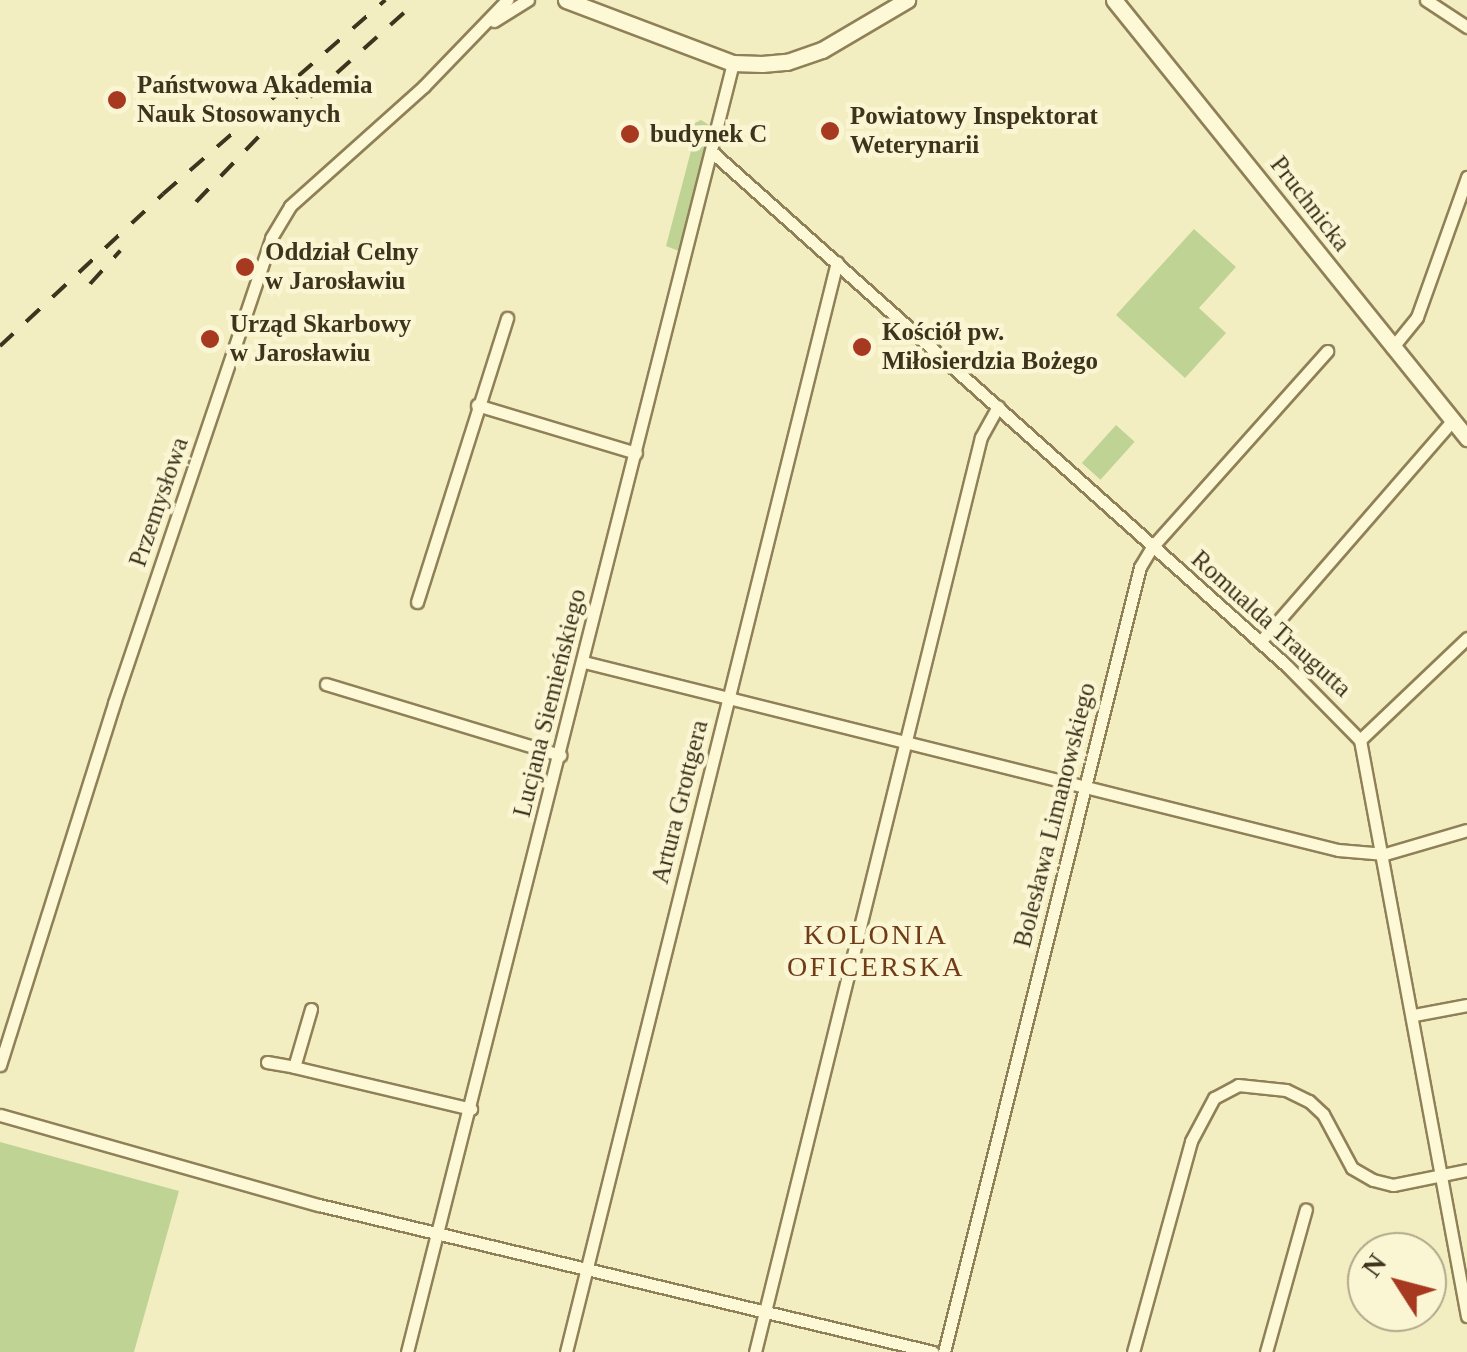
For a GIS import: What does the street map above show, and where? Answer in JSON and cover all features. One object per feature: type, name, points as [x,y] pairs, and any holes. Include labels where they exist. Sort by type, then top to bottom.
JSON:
[{"type":"main road","points":[[566,0],[733,64],[787,62],[822,50],[906,0]]},
{"type":"main road","name":"Pruchnicka","points":[[1114,0],[1467,438]]},
{"type":"street","points":[[482,29],[507,0]]},
{"type":"street","points":[[482,29],[528,0]]},
{"type":"street","points":[[1426,0],[1467,27]]},
{"type":"street","name":"Przemysłowa","points":[[0,1065],[114,703],[272,238],[290,206],[482,29]]},
{"type":"street","name":"Lucjana Siemieńskiego","points":[[406,1352],[471,1109],[733,64]]},
{"type":"street","name":"Romualda Traugutta","points":[[712,152],[1260,642],[1360,740]]},
{"type":"street","points":[[1392,348],[1418,317],[1467,177]]},
{"type":"street","name":"Artura Grottgera","points":[[566,1352],[837,262]]},
{"type":"street","points":[[416,602],[507,318]]},
{"type":"street","name":"Bolesława Limanowskiego","points":[[944,1352],[1140,566],[1152,546],[1327,351]]},
{"type":"street","points":[[477,405],[636,453]]},
{"type":"street","points":[[755,1352],[981,437],[998,406]]},
{"type":"street","points":[[1260,642],[1452,421]]},
{"type":"street","points":[[1467,638],[1360,740],[1385,854],[1467,1316]]},
{"type":"street","points":[[584,662],[1338,850],[1385,854],[1467,830]]},
{"type":"street","points":[[326,684],[560,755]]},
{"type":"street","points":[[1414,1014],[1467,1005]]},
{"type":"street","points":[[294,1068],[311,1009]]},
{"type":"street","points":[[267,1062],[471,1109]]},
{"type":"street","points":[[1133,1352],[1191,1141],[1214,1098],[1238,1084],[1286,1090],[1323,1114],[1352,1168],[1373,1180],[1392,1185],[1467,1170]]},
{"type":"street","points":[[0,1115],[309,1202],[933,1352]]},
{"type":"street","points":[[1266,1352],[1306,1209]]},
{"type":"green space","points":[[701,120],[709,125],[709,132],[679,251],[666,246],[697,128],[689,126]]},
{"type":"green space","points":[[1194,229],[1236,267],[1199,308],[1226,333],[1185,378],[1116,315]]},
{"type":"green space","points":[[1116,425],[1135,442],[1100,480],[1082,463]]},
{"type":"green space","points":[[0,1142],[179,1191],[134,1352],[0,1352]]},
{"type":"railway","points":[[0,346],[163,194],[385,0]]},
{"type":"railway","points":[[310,97],[407,10]]},
{"type":"railway","points":[[196,202],[318,75]]},
{"type":"railway","points":[[90,284],[120,251]]},
{"type":"place","name":"Państwowa Akademia Nauk Stosowanych","points":[[117,100]]},
{"type":"place","name":"Powiatowy Inspektorat Weterynarii","points":[[830,131]]},
{"type":"place","name":"budynek C","points":[[630,134]]},
{"type":"place","name":"Oddział Celny w Jarosławiu","points":[[245,267]]},
{"type":"place","name":"Urząd Skarbowy w Jarosławiu","points":[[210,339]]},
{"type":"place","name":"Kościół pw. Miłosierdzia Bożego","points":[[862,347]]},
{"type":"district","name":"KOLONIA OFICERSKA","points":[[876,951]]}]
